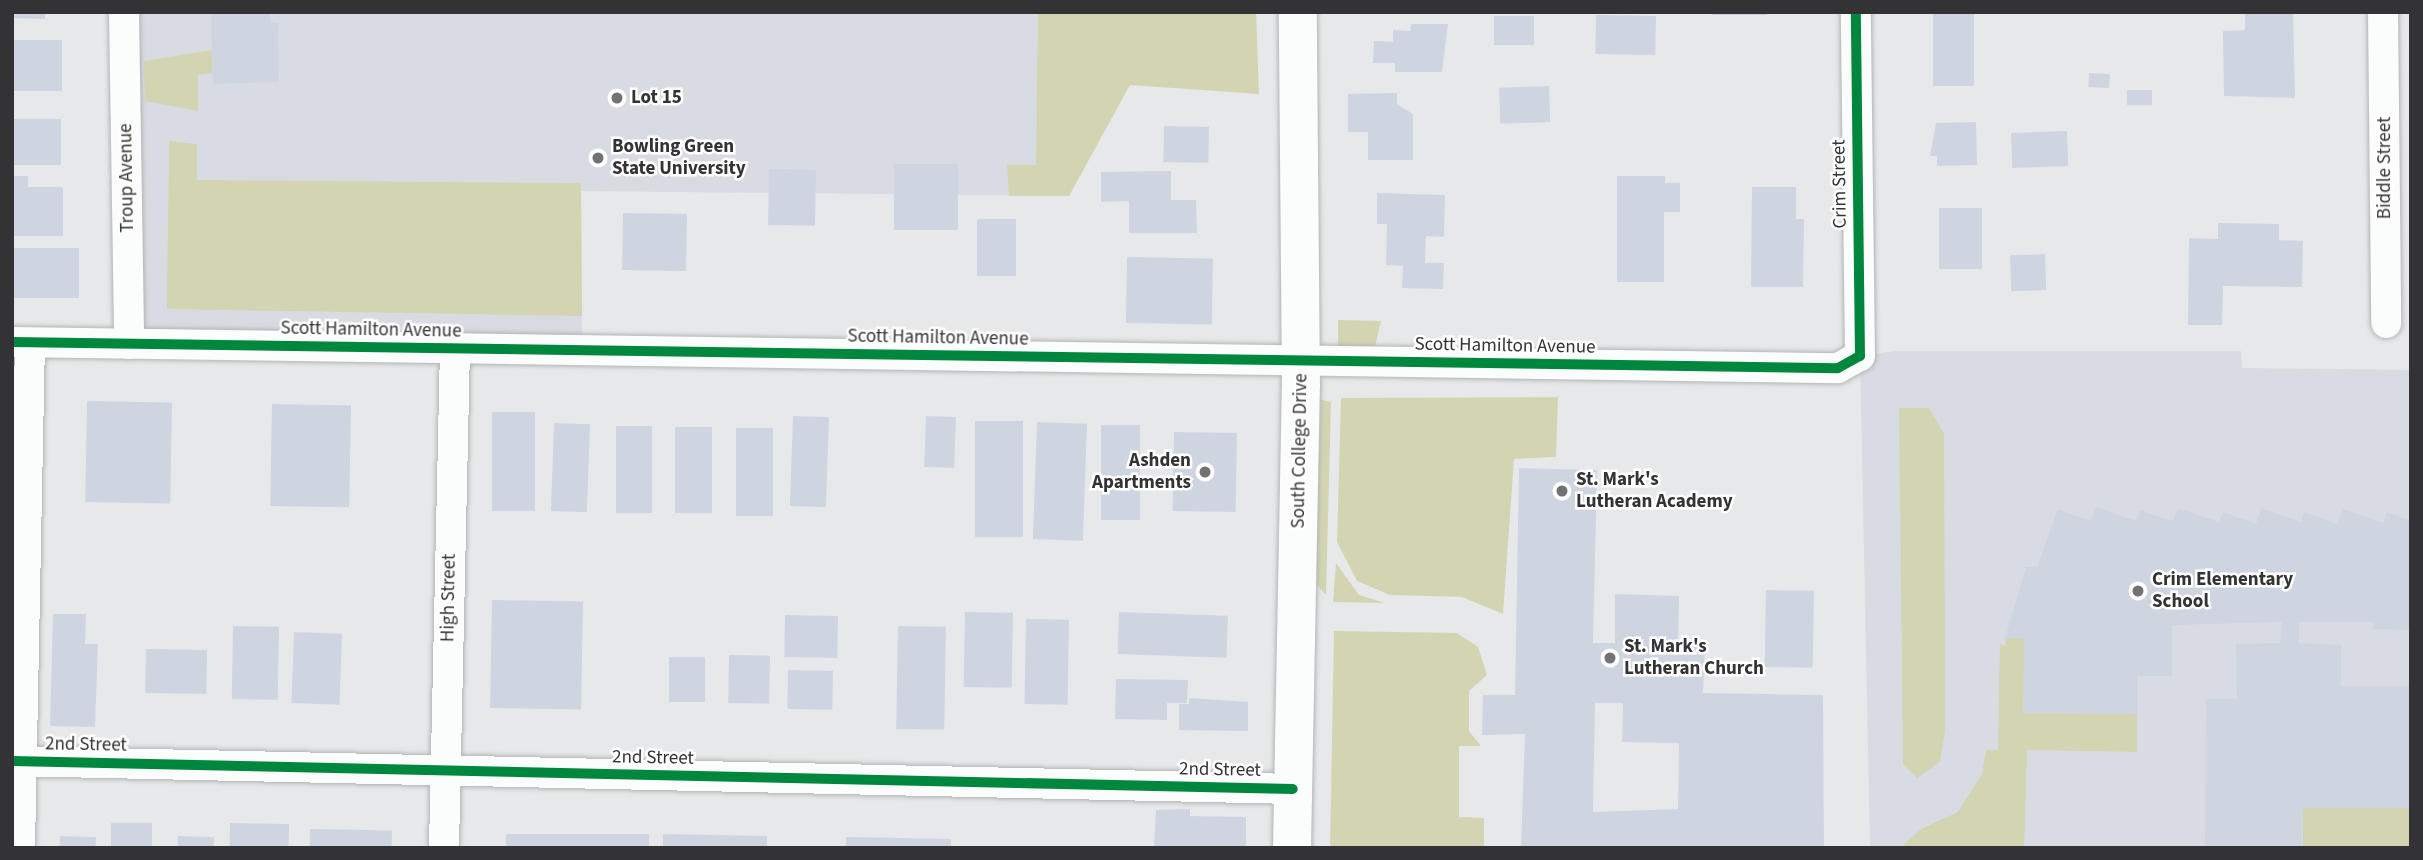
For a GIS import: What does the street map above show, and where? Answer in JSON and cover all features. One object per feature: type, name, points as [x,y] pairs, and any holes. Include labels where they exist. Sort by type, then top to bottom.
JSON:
[{"type":"street","name":"Troup Avenue","points":[[124,12],[130,344]]},
{"type":"street","name":"South College Drive","points":[[1292,848],[1301,360],[1298,12]]},
{"type":"street","name":"Crim Street","points":[[1856,12],[1860,356]]},
{"type":"street","name":"Biddle Street","points":[[2383,12],[2386,323]]},
{"type":"street","name":"Scott Hamilton Avenue","points":[[21,342],[1838,368],[1860,356]]},
{"type":"street","points":[[20,848],[17,762],[21,342]]},
{"type":"street","name":"High Street","points":[[444,848],[455,348]]},
{"type":"street","name":"2nd Street","points":[[17,762],[1293,789]]},
{"type":"shaded area","name":"Bowling Green State University","points":[[124,12],[1072,12],[1069,196],[581,191],[582,351],[129,344]]},
{"type":"shaded area","name":"Crim Elementary School","points":[[1895,351],[2241,351],[2242,368],[2411,370],[2411,848],[1870,848],[1860,356]]},
{"type":"green space","points":[[1038,12],[1256,12],[1259,94],[1130,85],[1069,196],[1009,196],[1007,165],[1036,165]]},
{"type":"green space","points":[[212,50],[212,73],[198,75],[198,111],[145,101],[144,61]]},
{"type":"green space","points":[[169,141],[197,144],[197,180],[581,183],[582,316],[167,309]]},
{"type":"green space","points":[[1338,320],[1381,321],[1374,351],[1347,354],[1338,345]]},
{"type":"green space","points":[[1558,397],[1556,457],[1514,459],[1503,614],[1462,597],[1390,595],[1357,581],[1337,542],[1341,398]]},
{"type":"green space","points":[[1321,400],[1331,402],[1326,595],[1315,583]]},
{"type":"green space","points":[[1899,408],[1929,408],[1944,434],[1945,732],[1940,762],[1917,778],[1903,764]]},
{"type":"green space","points":[[1336,563],[1359,595],[1385,603],[1333,602]]},
{"type":"green space","points":[[1334,631],[1457,633],[1478,647],[1487,675],[1469,691],[1469,731],[1481,746],[1459,746],[1459,817],[1484,818],[1484,848],[1330,848]]},
{"type":"green space","points":[[2005,638],[2024,638],[2024,713],[2137,714],[2137,752],[2027,750],[2024,848],[1900,848],[1921,829],[1958,812],[1982,774],[1986,750],[1998,750],[2000,644],[2006,646]]},
{"type":"green space","points":[[2303,808],[2411,808],[2411,848],[2303,848]]},
{"type":"building","points":[[12,12],[45,12],[45,19],[12,18]]},
{"type":"building","points":[[211,12],[270,12],[271,23],[278,23],[279,82],[213,84]]},
{"type":"building","points":[[1712,12],[1767,12],[1767,15],[1712,15]]},
{"type":"building","points":[[1933,12],[1974,12],[1974,86],[1933,86]]},
{"type":"building","points":[[2245,12],[2293,12],[2295,98],[2224,96],[2223,31],[2245,30]]},
{"type":"building","points":[[1596,15],[1656,16],[1655,55],[1595,54]]},
{"type":"building","points":[[1494,16],[1534,16],[1534,45],[1494,45]]},
{"type":"building","points":[[1411,24],[1448,24],[1442,72],[1395,72],[1395,63],[1373,63],[1374,41],[1393,42],[1393,30],[1410,31]]},
{"type":"building","points":[[12,40],[62,40],[62,91],[12,91]]},
{"type":"building","points":[[2089,73],[2110,74],[2109,88],[2088,87]]},
{"type":"building","points":[[1549,86],[1550,122],[1500,124],[1499,88]]},
{"type":"building","points":[[2127,90],[2152,90],[2152,105],[2127,105]]},
{"type":"building","points":[[1397,93],[1397,104],[1413,114],[1413,160],[1368,160],[1368,132],[1348,132],[1348,94]]},
{"type":"building","points":[[12,119],[61,119],[61,165],[12,165]]},
{"type":"building","points":[[1976,122],[1977,165],[1937,166],[1937,156],[1930,156],[1936,123]]},
{"type":"building","points":[[1164,126],[1209,127],[1208,163],[1163,162]]},
{"type":"building","points":[[2067,131],[2068,166],[2012,168],[2011,133]]},
{"type":"building","points":[[894,164],[958,164],[958,230],[894,230]]},
{"type":"building","points":[[769,169],[816,170],[815,226],[768,225]]},
{"type":"building","points":[[1171,171],[1171,200],[1196,200],[1197,233],[1129,233],[1129,201],[1101,202],[1101,172]]},
{"type":"building","points":[[12,176],[28,176],[28,187],[63,187],[63,236],[12,236]]},
{"type":"building","points":[[1617,176],[1665,176],[1665,183],[1680,183],[1680,212],[1664,212],[1664,282],[1617,282]]},
{"type":"building","points":[[1752,187],[1796,187],[1796,219],[1804,219],[1803,287],[1751,287]]},
{"type":"building","points":[[1377,193],[1445,195],[1444,237],[1426,236],[1425,263],[1444,263],[1443,289],[1402,288],[1403,266],[1386,265],[1387,224],[1377,224]]},
{"type":"building","points":[[1939,208],[1982,208],[1982,269],[1939,269]]},
{"type":"building","points":[[623,213],[687,214],[686,271],[622,270]]},
{"type":"building","points":[[977,219],[1016,219],[1016,276],[977,276]]},
{"type":"building","points":[[2218,223],[2279,224],[2279,240],[2303,241],[2302,287],[2223,286],[2222,325],[2188,325],[2189,238],[2218,239]]},
{"type":"building","points":[[12,248],[79,248],[79,298],[12,298]]},
{"type":"building","points":[[2045,254],[2046,290],[2011,291],[2010,255]]},
{"type":"building","points":[[1127,257],[1213,259],[1212,324],[1126,323]]},
{"type":"building","points":[[87,401],[172,402],[170,503],[85,502]]},
{"type":"building","points":[[272,404],[351,405],[349,507],[270,506]]},
{"type":"building","points":[[492,412],[535,412],[535,511],[492,511]]},
{"type":"building","points":[[793,416],[829,417],[826,507],[790,506]]},
{"type":"building","points":[[926,416],[956,417],[954,468],[924,467]]},
{"type":"building","points":[[975,421],[1023,421],[1023,537],[975,537]]},
{"type":"building","points":[[1037,422],[1087,424],[1083,541],[1033,539]]},
{"type":"building","points":[[554,423],[590,424],[587,512],[551,511]]},
{"type":"building","points":[[1101,425],[1140,425],[1140,520],[1101,520]]},
{"type":"building","points":[[616,426],[652,426],[652,513],[616,513]]},
{"type":"building","points":[[675,427],[712,427],[712,513],[675,513]]},
{"type":"building","points":[[736,428],[773,428],[773,516],[736,516]]},
{"type":"building","name":"Ashden Apartments","points":[[1174,432],[1237,433],[1236,512],[1173,511]]},
{"type":"building","name":"St. Mark's Lutheran Church","points":[[1519,468],[1597,470],[1593,643],[1615,643],[1615,594],[1679,596],[1678,644],[1705,645],[1703,693],[1823,695],[1824,848],[1521,848],[1525,734],[1482,735],[1483,695],[1515,695]],"holes":[[[1595,703],[1623,703],[1622,742],[1679,743],[1678,809],[1593,812]]]},
{"type":"building","points":[[2096,507],[2136,521],[2140,510],[2173,521],[2178,508],[2219,522],[2223,512],[2256,524],[2261,508],[2301,522],[2304,512],[2337,524],[2343,509],[2383,523],[2387,512],[2411,521],[2411,630],[2373,629],[2373,622],[2299,622],[2299,643],[2341,645],[2341,686],[2411,686],[2411,808],[2303,808],[2302,848],[2205,848],[2206,699],[2237,699],[2236,644],[2280,643],[2282,622],[2172,625],[2172,676],[2137,676],[2137,714],[2023,713],[2024,638],[2005,638],[2026,567],[2037,567],[2058,509],[2091,521]]},
{"type":"building","points":[[1766,590],[1814,591],[1813,668],[1765,667]]},
{"type":"building","points":[[492,600],[583,602],[581,710],[490,708]]},
{"type":"building","points":[[965,612],[1013,613],[1012,688],[964,687]]},
{"type":"building","points":[[1119,612],[1228,616],[1226,658],[1118,654]]},
{"type":"building","points":[[53,614],[86,614],[85,644],[98,644],[95,727],[50,726]]},
{"type":"building","points":[[785,615],[838,616],[837,658],[784,657]]},
{"type":"building","points":[[1026,619],[1069,620],[1068,705],[1025,704]]},
{"type":"building","points":[[233,626],[279,627],[278,700],[232,699]]},
{"type":"building","points":[[898,626],[946,627],[944,730],[896,729]]},
{"type":"building","points":[[294,632],[342,634],[339,705],[292,703]]},
{"type":"building","points":[[146,649],[207,650],[206,694],[145,693]]},
{"type":"building","points":[[729,655],[770,656],[769,704],[728,703]]},
{"type":"building","points":[[669,657],[705,657],[705,702],[669,702]]},
{"type":"building","points":[[788,670],[833,671],[832,710],[787,709]]},
{"type":"building","points":[[1116,679],[1188,680],[1187,703],[1167,703],[1167,720],[1115,719]]},
{"type":"building","points":[[1189,698],[1248,702],[1248,731],[1179,730],[1179,704],[1189,704]]},
{"type":"building","points":[[1190,809],[1190,816],[1246,817],[1246,847],[1154,848],[1156,810]]},
{"type":"building","points":[[111,823],[152,823],[152,848],[111,848]]},
{"type":"building","points":[[230,823],[289,824],[289,848],[230,848]]},
{"type":"building","points":[[310,829],[392,830],[392,848],[310,848]]},
{"type":"building","points":[[506,834],[649,834],[649,848],[506,848]]},
{"type":"building","points":[[663,834],[767,836],[767,848],[663,848]]},
{"type":"building","points":[[60,836],[96,837],[96,848],[60,848]]},
{"type":"building","points":[[178,836],[214,837],[214,848],[178,848]]},
{"type":"building","points":[[846,837],[951,839],[951,848],[846,848]]},
{"type":"cycle path","points":[[12,342],[1838,368],[1860,356],[1856,12]]},
{"type":"cycle path","points":[[12,761],[1293,789]]},
{"type":"place","name":"Lot 15","points":[[617,98]]},
{"type":"place","name":"Bowling Green State University","points":[[598,158]]},
{"type":"place","name":"Ashden Apartments","points":[[1205,472]]},
{"type":"place","name":"St. Mark's Lutheran Academy","points":[[1562,491]]},
{"type":"place","name":"Crim Elementary School","points":[[2138,591]]},
{"type":"place","name":"St. Mark's Lutheran Church","points":[[1610,658]]}]
